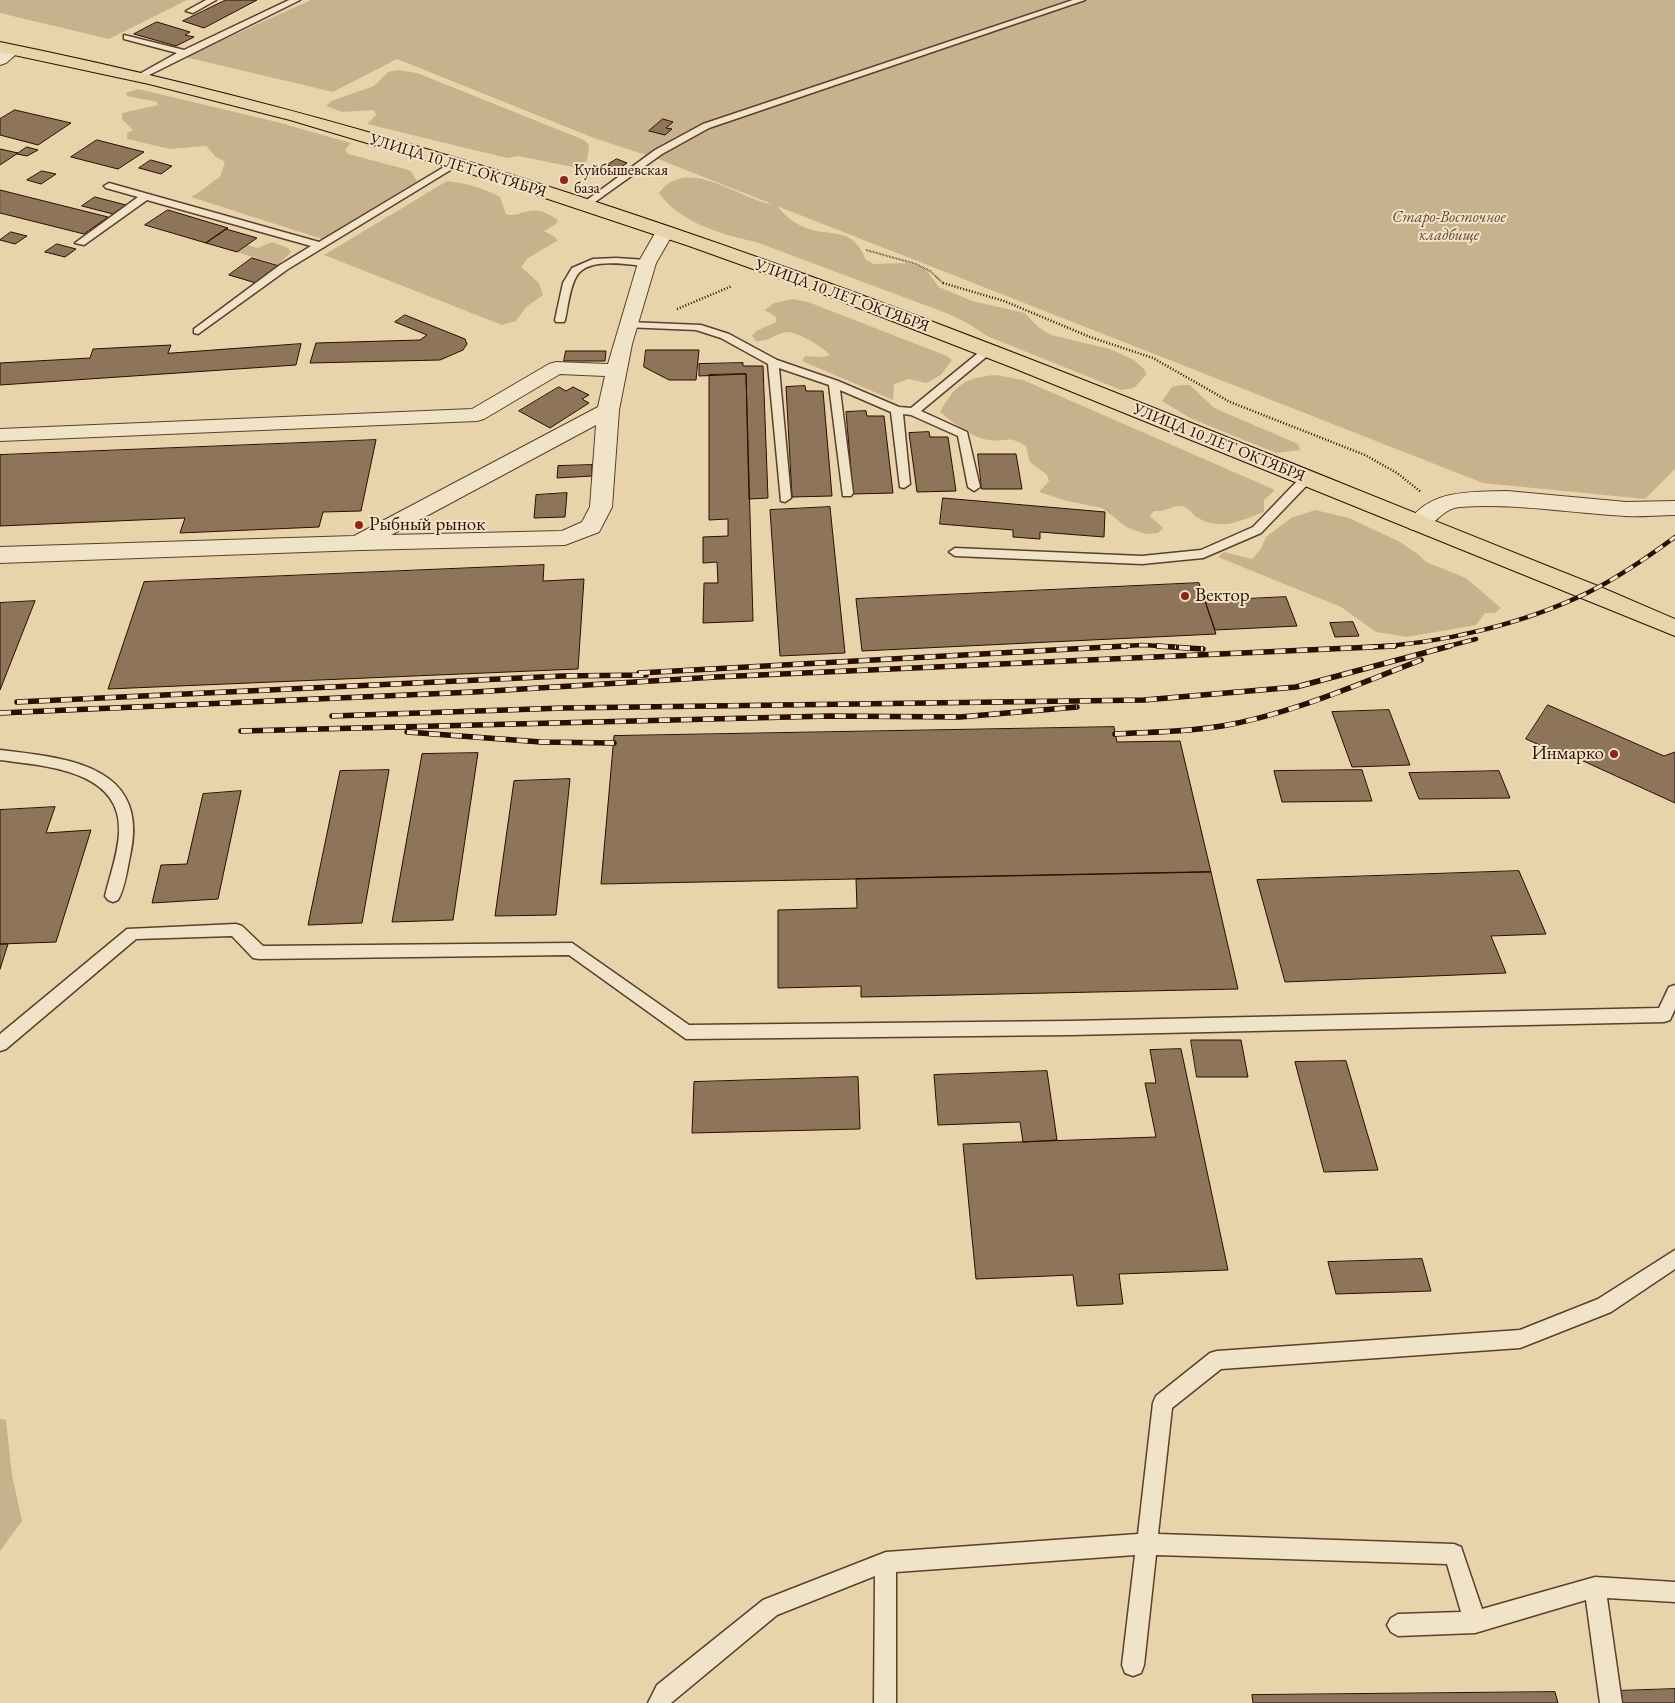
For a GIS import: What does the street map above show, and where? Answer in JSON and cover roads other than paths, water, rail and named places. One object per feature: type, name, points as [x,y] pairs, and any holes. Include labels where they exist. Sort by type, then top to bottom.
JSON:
[{"type":"main road","name":"УЛИЦА 10 ЛЕТ ОКТЯБРЯ","points":[[4,52],[138,77],[295,116],[454,164],[665,232],[824,288],[987,351],[1669,625]]},
{"type":"street","points":[[0,555],[565,538],[591,527],[601,507],[608,410],[616,370],[635,325],[647,263],[665,232]]},
{"type":"street","points":[[0,435],[477,415],[556,368],[616,370]]},
{"type":"street","points":[[358,544],[608,410]]},
{"type":"street","points":[[1418,524],[1440,506],[1453,500],[1507,498],[1626,509],[1675,508]]},
{"type":"lane","points":[[190,11],[212,0]]},
{"type":"lane","points":[[138,77],[296,0]]},
{"type":"lane","points":[[585,206],[652,155],[675,140],[706,126],[1081,0]]},
{"type":"lane","points":[[127,38],[185,53]]},
{"type":"lane","points":[[198,331],[284,267],[454,164]]},
{"type":"lane","points":[[109,186],[319,246]]},
{"type":"lane","points":[[80,243],[146,196]]},
{"type":"lane","points":[[560,320],[571,276],[578,268],[591,262],[647,263]]},
{"type":"lane","points":[[635,325],[697,327],[725,336],[773,362],[834,383],[897,410],[913,412],[963,434],[974,487]]},
{"type":"lane","points":[[913,412],[987,351]]},
{"type":"lane","points":[[773,362],[784,498]]},
{"type":"lane","points":[[834,383],[847,492]]},
{"type":"lane","points":[[897,410],[904,484]]},
{"type":"lane","points":[[955,552],[1142,560],[1203,554],[1257,530],[1307,478]]},
{"type":"lane","points":[[0,755],[56,762],[96,776],[122,800],[127,830],[113,896]]},
{"type":"lane","points":[[0,1044],[133,933],[236,930],[259,953],[572,949],[686,1032],[1080,1028],[1664,1015],[1675,992]]},
{"type":"lane","points":[[1133,1664],[1149,1544],[1163,1402],[1217,1360],[1520,1339],[1604,1306],[1675,1259]]},
{"type":"lane","points":[[659,1703],[665,1693],[770,1607],[886,1562],[1149,1544],[1454,1554],[1475,1622]]},
{"type":"lane","points":[[885,1703],[886,1562]]},
{"type":"lane","points":[[1595,1587],[1611,1703]]},
{"type":"lane","points":[[1398,1625],[1475,1622],[1595,1587],[1675,1592]]},
{"type":"railway","points":[[1369,647],[1424,642],[1453,637],[1510,623],[1537,614],[1600,586],[1675,537]]},
{"type":"railway","points":[[1445,647],[1476,639]]},
{"type":"railway","points":[[1103,647],[1143,645],[1176,647]]},
{"type":"railway","points":[[639,673],[1126,646]]},
{"type":"railway","points":[[1157,646],[1203,649]]},
{"type":"railway","points":[[0,713],[474,692],[716,677],[1395,646]]},
{"type":"railway","points":[[332,716],[564,708],[1144,700],[1296,687],[1450,646]]},
{"type":"railway","points":[[1115,734],[1195,730],[1248,721],[1323,698],[1421,660]]},
{"type":"railway","points":[[17,702],[562,676],[646,675]]},
{"type":"railway","points":[[241,731],[829,716],[960,717],[1077,707]]},
{"type":"railway","points":[[407,732],[541,742],[614,743]]},
{"type":"place","name":"Куйбышевская база","points":[[564,180]]},
{"type":"place","name":"Рыбный рынок","points":[[359,525]]},
{"type":"place","name":"Вектор","points":[[1185,596]]},
{"type":"place","name":"Инмарко","points":[[1614,754]]},
{"type":"park label","name":"Старо-Восточное кладбище","points":[[1449,227]]}]
